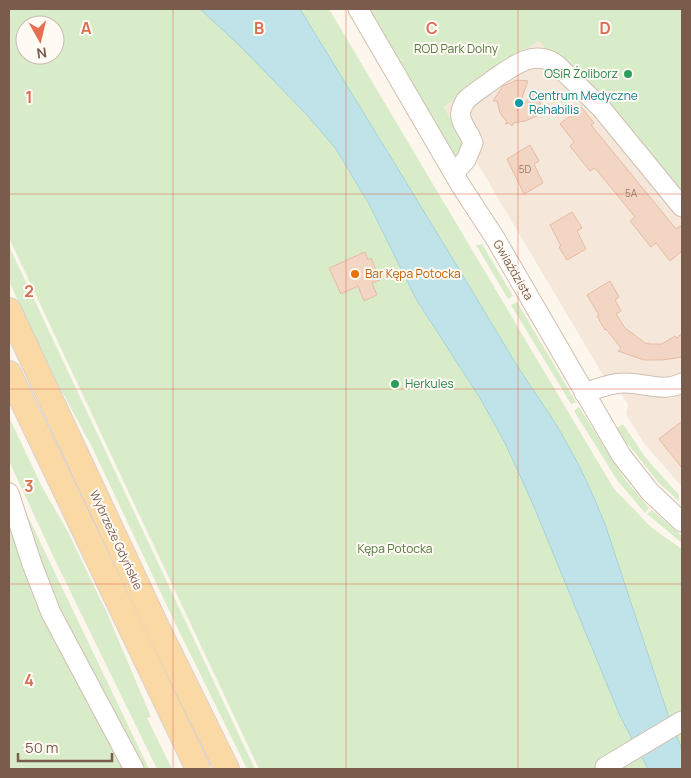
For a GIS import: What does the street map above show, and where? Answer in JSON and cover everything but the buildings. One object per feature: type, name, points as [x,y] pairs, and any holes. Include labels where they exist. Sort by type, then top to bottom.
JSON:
[{"type":"main road","name":"Wybrzeże Gdyńskie","points":[[9,310],[155,622],[227,769]]},
{"type":"main road","name":"Wybrzeże Gdyńskie","points":[[9,373],[198,769]]},
{"type":"street","name":"Gwiaździsta","points":[[358,9],[454,173],[495,238],[621,455],[650,492],[682,522]]},
{"type":"street","points":[[454,173],[466,160],[473,143],[460,117],[461,108],[466,100],[517,63],[529,59],[542,58],[557,65],[601,108],[682,207]]},
{"type":"street","points":[[584,393],[609,385],[624,383],[662,387],[682,383]]},
{"type":"street","points":[[9,493],[32,564],[51,613],[134,769]]},
{"type":"street","points":[[607,769],[605,766],[679,723]]},
{"type":"shaded area","points":[[538,41],[608,106],[682,198],[682,487],[643,442],[626,414],[628,405],[621,393],[613,392],[444,107]]},
{"type":"green space","name":"Kępa Potocka","points":[[9,9],[329,9],[614,489],[652,528],[682,549],[682,769],[259,769],[9,238]]},
{"type":"green space","name":"ROD Park Dolny","points":[[368,9],[682,9],[682,198],[608,106],[538,41],[444,107],[467,147],[458,157],[454,155]]},
{"type":"green space","points":[[482,244],[513,296],[508,299],[476,245]]},
{"type":"green space","points":[[9,246],[255,769],[247,769],[176,625],[92,447],[49,368],[9,281]]},
{"type":"green space","points":[[517,302],[576,402],[571,404],[511,305]]},
{"type":"green space","points":[[579,407],[626,481],[649,508],[645,513],[617,480],[574,411]]},
{"type":"green space","points":[[9,417],[41,485],[68,532],[107,613],[151,717],[147,718],[172,769],[157,769],[9,461]]},
{"type":"green space","points":[[623,424],[645,457],[679,495],[679,501],[658,482],[628,444],[626,445],[617,428]]},
{"type":"green space","points":[[9,477],[149,769],[142,769],[58,611]]},
{"type":"green space","points":[[652,510],[682,536],[682,543],[647,514]]},
{"type":"green space","points":[[9,513],[128,769],[9,769]]},
{"type":"water","points":[[200,9],[300,9],[512,358],[545,407],[581,470],[606,527],[670,721],[682,749],[682,769],[648,769],[620,716],[532,502],[505,443],[480,398],[416,299],[369,204],[336,149],[307,115],[239,45]]},
{"type":"place","name":"OSiR Żoliborz","points":[[628,74]]},
{"type":"place","name":"Centrum Medyczne Rehabilis","points":[[519,103]]},
{"type":"place","name":"Bar Kępa Potocka","points":[[355,274]]},
{"type":"place","name":"Herkules","points":[[395,384]]}]
